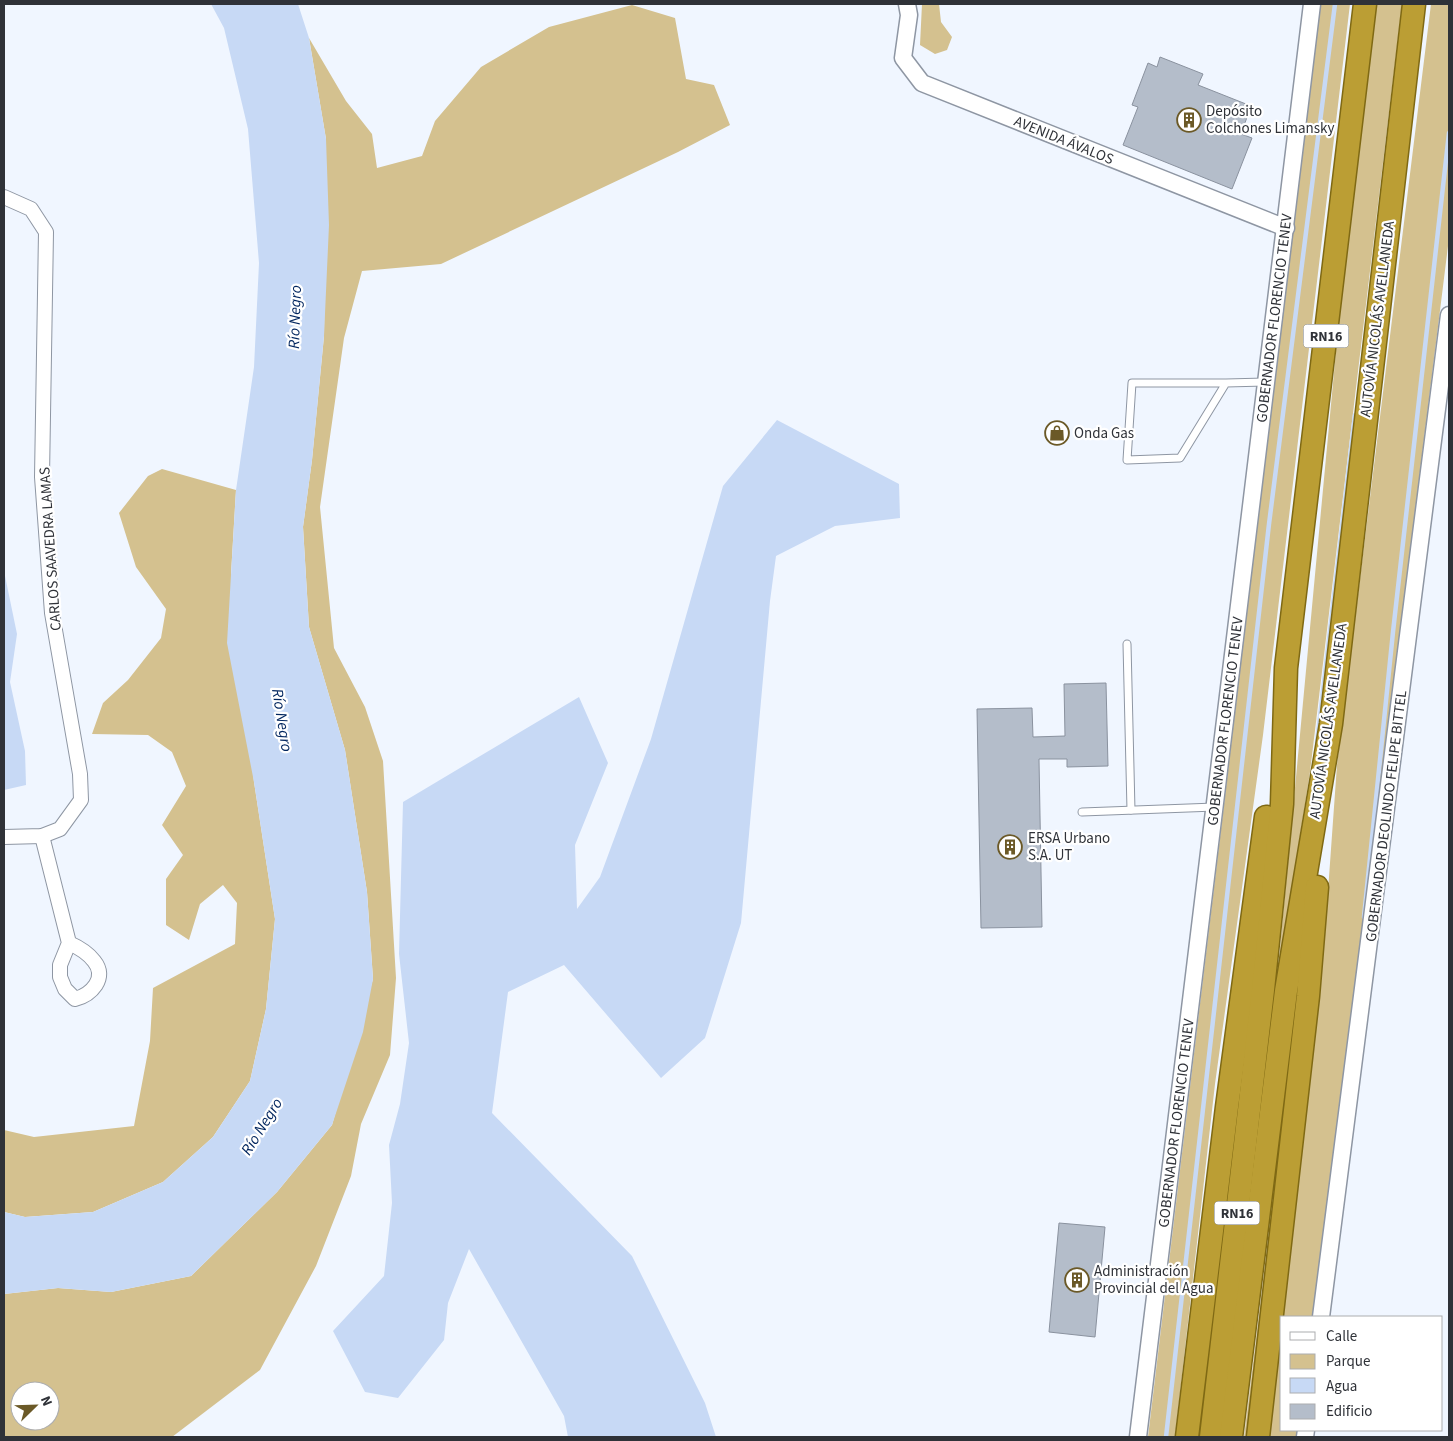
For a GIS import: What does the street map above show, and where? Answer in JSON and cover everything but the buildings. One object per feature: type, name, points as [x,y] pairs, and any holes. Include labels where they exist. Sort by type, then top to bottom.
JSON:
[{"type":"highway","name":"RN16","points":[[1211,1437],[1264,990],[1279,833],[1286,668],[1365,4]]},
{"type":"highway","name":"AUTOVÍA NICOLÁS AVELLANEDA","points":[[1231,1437],[1286,991],[1331,724],[1414,4]]},
{"type":"highway","points":[[1187,1437],[1228,1097],[1286,668]]},
{"type":"highway","points":[[1258,1437],[1308,996],[1331,724]]},
{"type":"street","name":"AVENIDA ÁVALOS","points":[[907,4],[908,16],[903,58],[922,83],[1286,228]]},
{"type":"street","name":"GOBERNADOR FLORENCIO TENEV","points":[[1138,1437],[1312,4]]},
{"type":"street","name":"CARLOS SAAVEDRA LAMAS","points":[[4,197],[31,208],[46,232],[42,477],[52,613],[80,774],[81,800],[60,829],[42,836],[4,837]]},
{"type":"street","name":"GOBERNADOR DEOLINDO FELIPE BITTEL","points":[[1321,1316],[1449,315]]},
{"type":"street","points":[[42,836],[69,943]]},
{"type":"lane","points":[[1226,383],[1180,458],[1127,460],[1132,383],[1265,382]]},
{"type":"lane","points":[[1127,644],[1131,810]]},
{"type":"lane","points":[[1082,812],[1215,806]]},
{"type":"green space","points":[[922,4],[939,4],[941,22],[952,37],[947,50],[935,54],[920,45]]},
{"type":"green space","points":[[1320,4],[1350,4],[1263,735],[1215,1084],[1175,1437],[1148,1437]]},
{"type":"green space","points":[[1376,4],[1402,4],[1310,772],[1276,990],[1338,330]]},
{"type":"green space","points":[[1431,4],[1449,4],[1449,238],[1315,1316],[1281,1316],[1325,933],[1337,765]]},
{"type":"green space","points":[[632,5],[675,18],[686,79],[714,85],[730,125],[678,152],[441,264],[362,271],[344,338],[320,507],[334,648],[365,707],[383,761],[396,978],[390,1055],[361,1124],[351,1176],[316,1266],[260,1370],[172,1437],[4,1437],[4,1294],[58,1288],[111,1292],[191,1276],[277,1192],[332,1125],[373,979],[367,892],[345,750],[309,627],[303,527],[312,460],[324,336],[326,139],[309,38],[346,101],[372,134],[377,168],[422,156],[435,121],[481,67],[549,27]]},
{"type":"green space","points":[[162,469],[236,490],[231,574],[254,782],[275,919],[266,1009],[250,1081],[213,1137],[163,1182],[93,1212],[25,1217],[4,1212],[4,1130],[34,1137],[134,1126],[150,1041],[153,988],[235,944],[237,903],[223,885],[200,904],[189,940],[166,925],[166,879],[183,855],[162,825],[186,786],[172,752],[148,735],[92,734],[103,703],[128,680],[161,638],[166,609],[136,567],[119,513],[148,476]]},
{"type":"green space","points":[[1292,1046],[1251,1437],[1244,1437]]},
{"type":"green space","points":[[1280,1324],[1280,1431],[1301,1431],[1300,1437],[1267,1437]]},
{"type":"water","name":"Río Negro","points":[[211,4],[298,4],[309,38],[326,139],[329,225],[324,336],[312,460],[303,527],[309,627],[345,750],[367,892],[373,979],[363,1032],[332,1125],[277,1192],[191,1276],[111,1292],[58,1288],[4,1294],[4,1212],[25,1217],[93,1212],[163,1182],[213,1137],[250,1081],[266,1009],[275,919],[254,782],[227,643],[236,490],[254,367],[259,263],[248,129],[224,28]]},
{"type":"water","points":[[777,420],[899,484],[900,518],[835,526],[776,556],[770,601],[741,923],[705,1038],[661,1078],[564,965],[508,992],[492,1113],[632,1256],[705,1403],[716,1437],[568,1437],[564,1416],[469,1249],[448,1303],[444,1340],[398,1398],[365,1392],[333,1331],[384,1276],[392,1203],[389,1145],[400,1104],[409,1043],[399,954],[403,802],[579,697],[608,763],[575,845],[577,909],[600,877],[651,739],[723,486]]},
{"type":"water","points":[[4,571],[17,634],[10,682],[25,751],[26,785],[4,790]]},
{"type":"waterway","points":[[1166,1437],[1269,524],[1335,4]]},
{"type":"waterway","points":[[1364,917],[1393,632],[1449,133]]},
{"type":"waterway","points":[[1317,743],[1355,415]]},
{"type":"place","name":"Depósito Colchones Limansky","points":[[1189,120]]},
{"type":"place","name":"Onda Gas","points":[[1057,433]]},
{"type":"place","name":"ERSA Urbano S.A. UT","points":[[1010,847]]},
{"type":"place","name":"Administración Provincial del Agua","points":[[1077,1280]]}]
